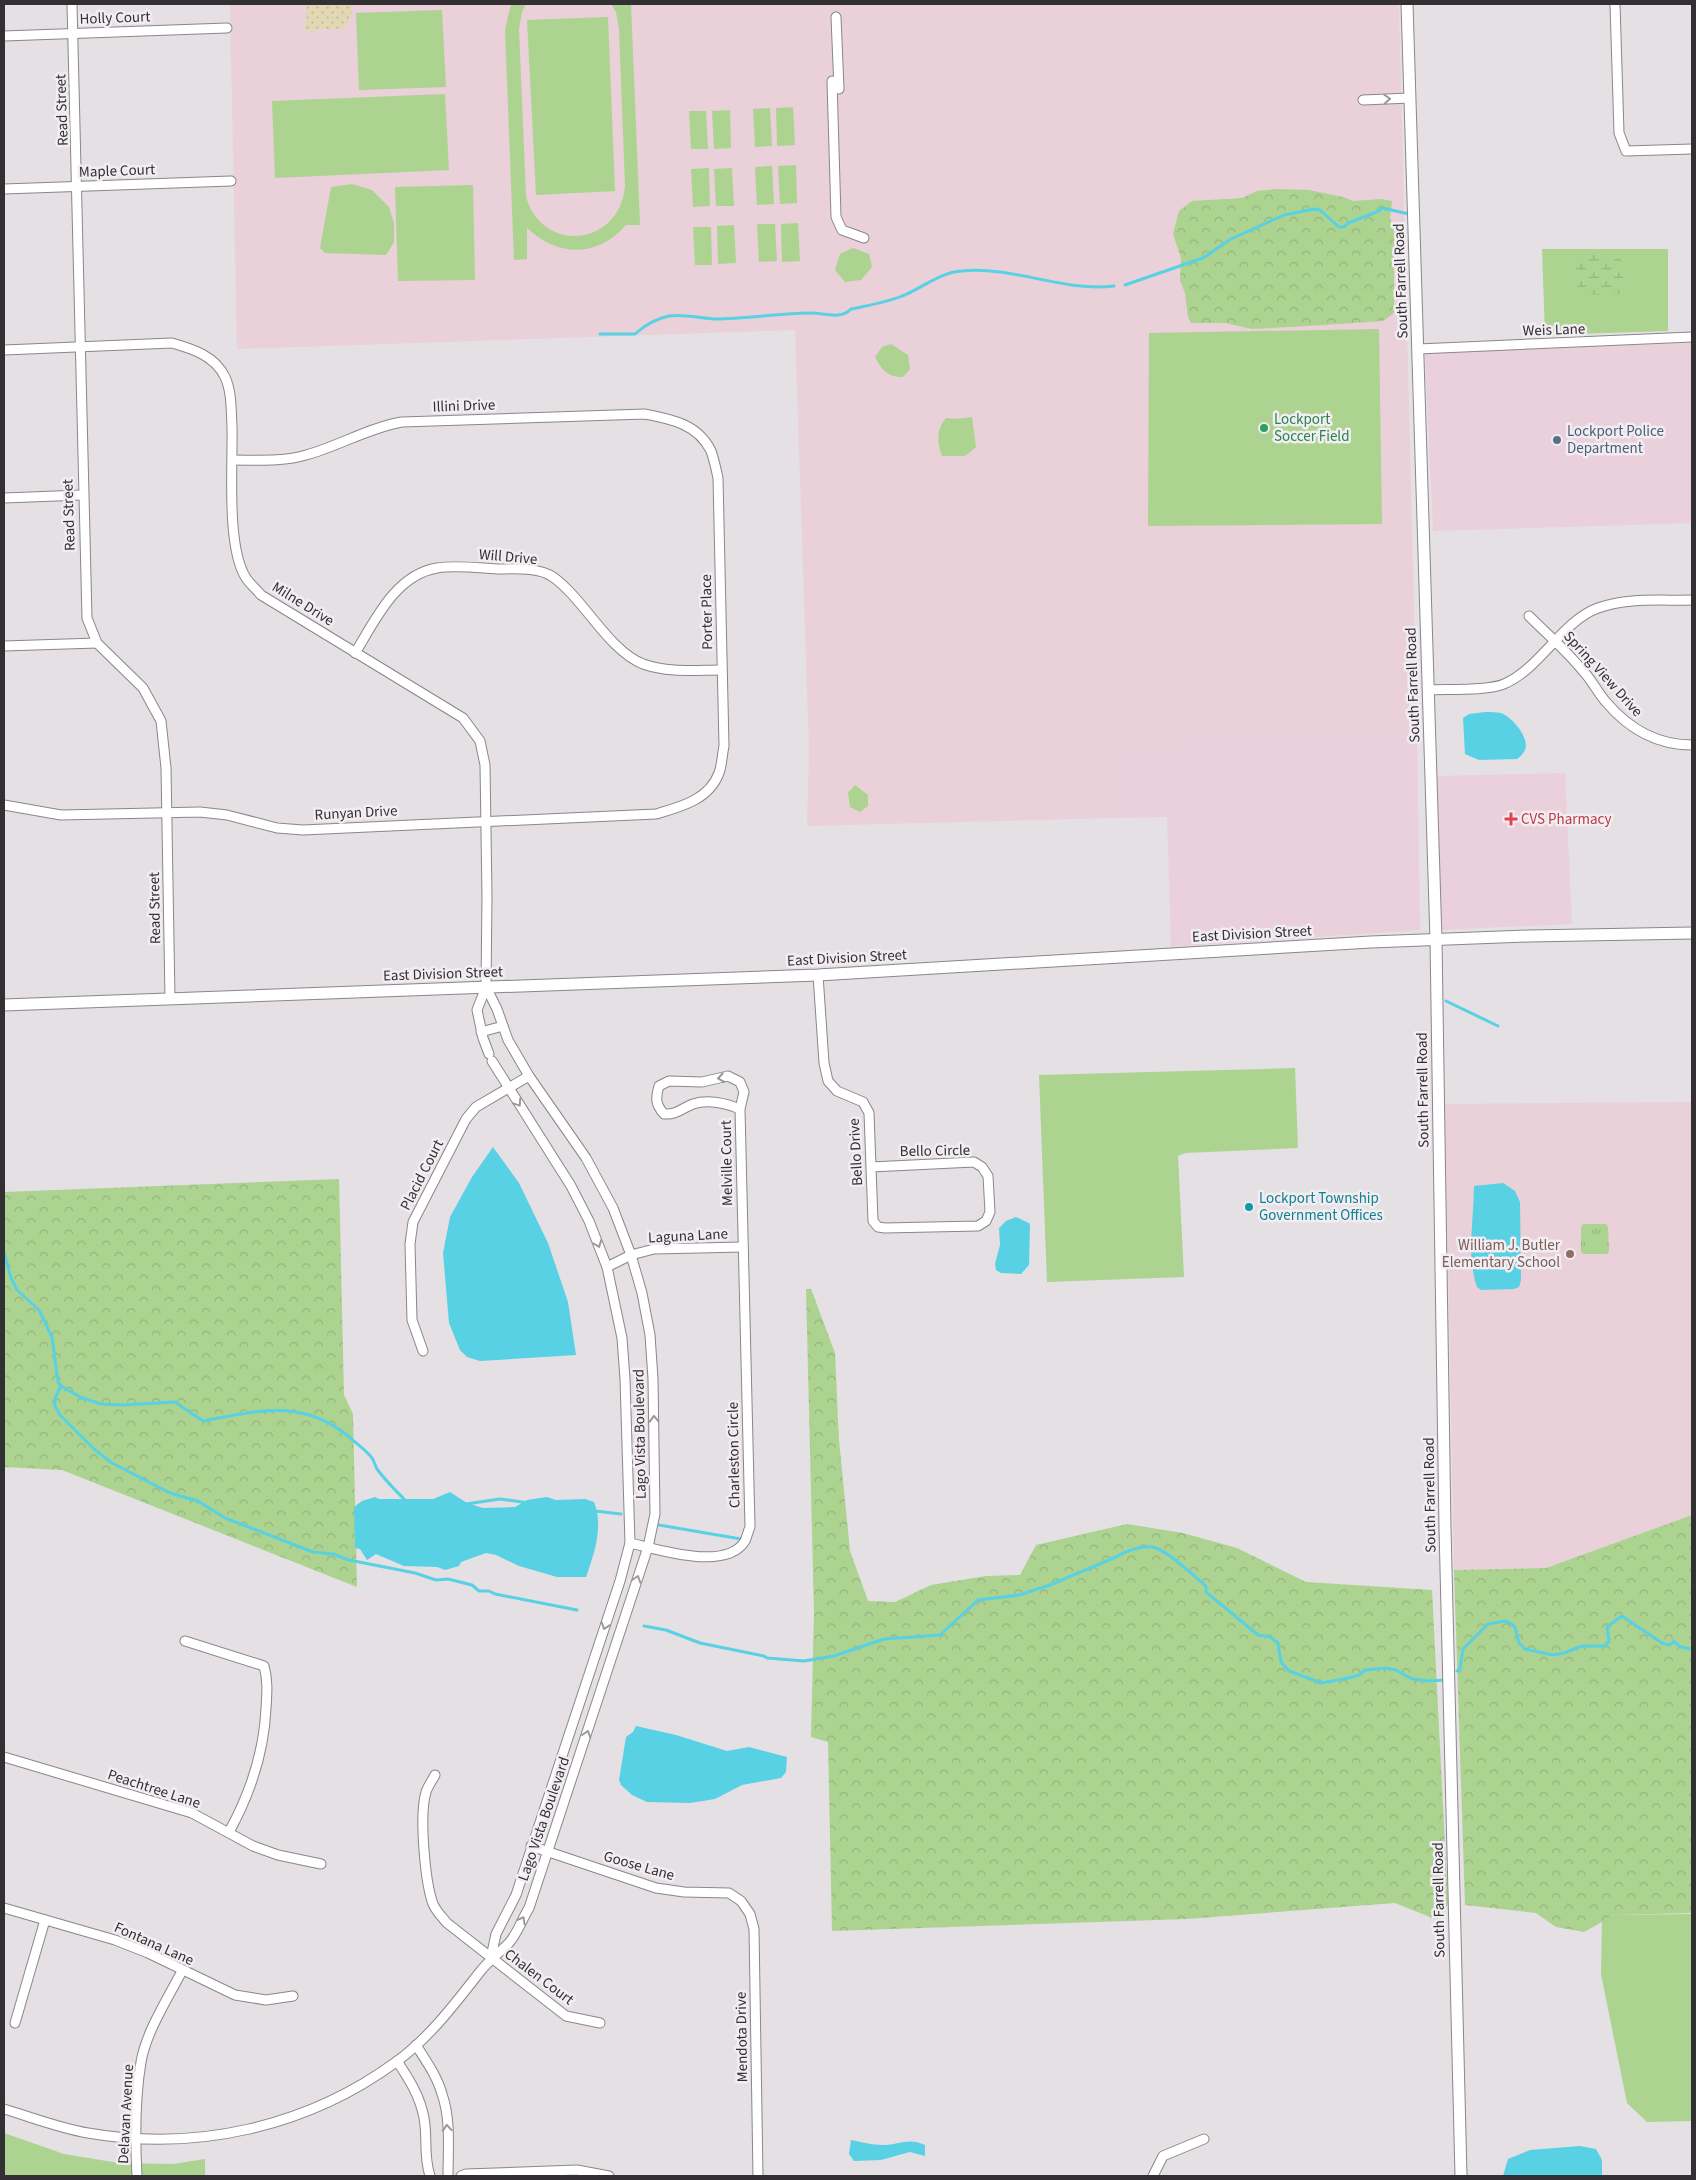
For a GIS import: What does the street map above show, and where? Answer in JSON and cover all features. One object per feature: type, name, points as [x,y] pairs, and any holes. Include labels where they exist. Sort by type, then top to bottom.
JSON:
[{"type":"street","name":"Read Street","points":[[72,4],[78,186],[82,495],[87,618],[97,643],[143,688],[161,721],[167,813],[170,998]]},
{"type":"street","name":"South Farrell Road","points":[[1407,4],[1436,940],[1446,1556],[1461,2176]]},
{"type":"street","points":[[1615,4],[1619,133],[1622,144],[1626,151],[1692,149]]},
{"type":"street","points":[[836,17],[839,89]]},
{"type":"street","name":"Holly Court","points":[[4,36],[227,28]]},
{"type":"street","points":[[832,82],[836,217],[842,230],[864,238]]},
{"type":"street","points":[[1363,100],[1410,98]]},
{"type":"street","name":"Maple Court","points":[[4,189],[231,181]]},
{"type":"street","name":"Weis Lane","points":[[1418,349],[1692,337]]},
{"type":"street","name":"Milne Drive","points":[[4,350],[172,343],[197,350],[208,358],[225,377],[231,400],[233,536],[237,558],[246,578],[261,595],[463,718],[480,741],[485,764],[486,987]]},
{"type":"street","name":"Illini Drive","points":[[233,460],[287,460],[308,455],[381,426],[402,422],[645,414],[677,420],[698,433]]},
{"type":"street","name":"Porter Place","points":[[698,433],[711,451],[718,478],[724,746],[719,774],[707,791]]},
{"type":"street","points":[[4,498],[82,495]]},
{"type":"street","name":"Will Drive","points":[[354,652],[393,594],[412,577],[435,568],[530,570],[552,576],[567,589],[618,646],[642,663],[668,671],[722,670]]},
{"type":"street","points":[[1428,690],[1502,686],[1526,673],[1578,620],[1596,608],[1619,602],[1692,600]]},
{"type":"street","name":"Spring View Drive","points":[[1529,616],[1584,671],[1605,701],[1620,718],[1636,731],[1658,740],[1692,744]]},
{"type":"street","points":[[4,646],[97,643]]},
{"type":"street","name":"Runyan Drive","points":[[4,805],[61,814],[200,812],[227,814],[277,828],[303,830],[486,820],[656,814],[685,805],[707,791]]},
{"type":"street","name":"East Division Street","points":[[4,1005],[818,975],[1436,940],[1692,933]]},
{"type":"street","name":"Bello Drive","points":[[818,975],[824,1063],[828,1081],[838,1091],[863,1102],[868,1113],[873,1222],[878,1227]]},
{"type":"street","name":"Lago Vista Boulevard","points":[[4,2109],[87,2133],[135,2139],[182,2140],[226,2134],[275,2123],[321,2106],[354,2089],[397,2061],[416,2045],[454,2006],[491,1957],[509,1943],[528,1908],[548,1853],[648,1547],[655,1507],[652,1370],[650,1335],[642,1292],[631,1255],[613,1208],[586,1158],[528,1076],[508,1040],[497,1009],[486,987]]},
{"type":"street","name":"Lago Vista Boulevard","points":[[486,987],[477,1010],[491,1058],[507,1087],[571,1186],[589,1222],[607,1267],[622,1338],[630,1543],[620,1582],[516,1895],[496,1934],[491,1957]]},
{"type":"street","points":[[482,1032],[502,1026]]},
{"type":"street","name":"Placid Court","points":[[422,1351],[412,1320],[410,1244],[413,1222],[466,1119],[476,1107],[528,1076]]},
{"type":"street","name":"Melville Court","points":[[740,1109],[724,1103],[709,1102],[692,1104],[674,1115],[664,1114],[657,1107],[656,1097],[659,1086],[669,1081],[702,1082],[728,1076],[740,1082],[744,1092],[740,1109],[743,1247]]},
{"type":"street","name":"Bello Circle","points":[[871,1166],[974,1162],[982,1167],[988,1176],[990,1212],[986,1222],[978,1226],[878,1227]]},
{"type":"street","name":"Laguna Lane","points":[[607,1267],[631,1255],[654,1249],[743,1247]]},
{"type":"street","name":"Charleston Circle","points":[[630,1543],[688,1556],[719,1556],[734,1551],[745,1542],[750,1526],[743,1247]]},
{"type":"street","points":[[185,1641],[264,1666],[268,1680],[265,1727],[259,1764],[246,1801],[230,1832]]},
{"type":"street","name":"Peachtree Lane","points":[[4,1757],[192,1813],[253,1846],[278,1855],[321,1864]]},
{"type":"street","name":"Chalen Court","points":[[435,1775],[426,1793],[424,1812],[427,1884],[434,1906],[446,1923],[566,2016],[600,2023]]},
{"type":"street","name":"Goose Lane","points":[[531,1846],[656,1888],[684,1892],[729,1893],[741,1901]]},
{"type":"street","name":"Mendota Drive","points":[[741,1901],[750,1914],[754,1929],[758,2176]]},
{"type":"street","name":"Fontana Lane","points":[[4,1908],[115,1940],[148,1953],[235,1995],[266,2000],[294,1996]]},
{"type":"street","points":[[15,2023],[45,1920]]},
{"type":"street","name":"Delavan Avenue","points":[[137,2176],[135,2139],[141,2060],[153,2028],[182,1971]]},
{"type":"street","points":[[416,2045],[434,2072],[443,2095],[448,2128],[448,2176]]},
{"type":"street","points":[[397,2061],[415,2089],[424,2118],[425,2161],[430,2176]]},
{"type":"street","points":[[1153,2176],[1163,2156],[1204,2139]]},
{"type":"street","points":[[461,2176],[466,2174],[577,2170],[609,2176]]},
{"type":"shaded area","points":[[230,4],[1399,4],[1417,733],[1110,741],[1110,818],[807,826],[809,748],[795,330],[237,349]]},
{"type":"shaded area","points":[[1692,343],[1692,523],[1433,531],[1425,353]]},
{"type":"shaded area","points":[[1417,733],[1420,930],[1171,947],[1167,817],[1110,818],[1110,741]]},
{"type":"shaded area","points":[[1565,773],[1572,924],[1440,930],[1437,776]]},
{"type":"shaded area","name":"William J. Butler Elementary School","points":[[1692,1102],[1692,1515],[1546,1568],[1454,1570],[1445,1104]]},
{"type":"green space","points":[[511,4],[526,4],[522,12],[519,29],[526,197],[535,216],[548,228],[564,235],[580,236],[596,231],[610,221],[620,205],[625,185],[619,29],[616,12],[611,4],[631,4],[640,225],[626,225],[615,236],[590,248],[577,250],[551,244],[539,238],[527,228],[527,259],[514,260],[505,30]]},
{"type":"green space","points":[[442,10],[446,87],[359,90],[356,13]]},
{"type":"green space","points":[[608,17],[615,191],[536,195],[527,20]]},
{"type":"green space","points":[[445,94],[449,170],[275,178],[272,101]]},
{"type":"green space","points":[[793,107],[795,145],[777,146],[776,108]]},
{"type":"green space","points":[[770,108],[772,146],[755,147],[753,109]]},
{"type":"green space","points":[[730,110],[731,148],[714,149],[712,111]]},
{"type":"green space","points":[[689,111],[706,111],[708,149],[691,149]]},
{"type":"green space","points":[[796,165],[797,203],[780,204],[778,166]]},
{"type":"green space","points":[[772,166],[774,204],[757,205],[755,167]]},
{"type":"green space","points":[[709,168],[710,206],[693,207],[691,169]]},
{"type":"green space","points":[[732,168],[734,206],[716,206],[714,169]]},
{"type":"green space","points":[[352,184],[372,190],[389,207],[394,223],[394,242],[386,255],[325,253],[320,248],[331,187]]},
{"type":"green space","points":[[473,185],[475,280],[398,281],[395,187]]},
{"type":"green space","points":[[1276,189],[1309,190],[1353,201],[1381,199],[1392,201],[1390,218],[1394,232],[1394,313],[1383,321],[1252,329],[1225,323],[1191,323],[1188,317],[1185,293],[1180,281],[1181,258],[1173,234],[1179,211],[1192,201],[1242,198],[1257,191]]},
{"type":"green space","points":[[798,223],[800,261],[782,262],[781,224]]},
{"type":"green space","points":[[757,224],[775,224],[777,261],[759,262]]},
{"type":"green space","points":[[734,225],[736,263],[718,264],[717,226]]},
{"type":"green space","points":[[693,227],[711,227],[712,265],[695,265]]},
{"type":"green space","points":[[853,248],[869,254],[872,267],[861,280],[845,282],[835,270],[840,254]]},
{"type":"green space","points":[[1542,249],[1668,249],[1668,331],[1545,335]]},
{"type":"green space","points":[[1579,252],[1608,252],[1623,261],[1623,281],[1619,294],[1598,295],[1578,292],[1574,254]]},
{"type":"green space","name":"Lockport Soccer Field","points":[[1379,329],[1382,524],[1148,526],[1149,333]]},
{"type":"green space","points":[[891,344],[908,355],[910,369],[903,377],[893,376],[886,372],[875,357],[882,347]]},
{"type":"green space","points":[[972,417],[976,447],[965,456],[942,456],[938,436],[940,427],[946,418]]},
{"type":"green space","points":[[855,785],[868,795],[868,806],[860,812],[850,807],[848,793]]},
{"type":"green space","points":[[1295,1068],[1298,1148],[1185,1153],[1178,1156],[1184,1277],[1047,1282],[1039,1075]]},
{"type":"green space","points":[[339,1179],[344,1395],[353,1414],[357,1587],[62,1470],[4,1467],[4,1192]]},
{"type":"green space","points":[[1583,1224],[1606,1224],[1608,1227],[1609,1252],[1607,1254],[1584,1254],[1581,1252],[1581,1227]]},
{"type":"green space","points":[[806,1289],[811,1289],[835,1353],[839,1440],[850,1551],[868,1601],[895,1602],[931,1585],[986,1576],[1020,1575],[1036,1545],[1127,1524],[1183,1533],[1237,1548],[1306,1582],[1432,1590],[1448,1904],[1440,1921],[1395,1903],[1187,1919],[832,1931],[828,1742],[811,1737],[814,1612]]},
{"type":"green space","points":[[1692,1515],[1692,1913],[1614,1915],[1584,1932],[1556,1927],[1536,1913],[1465,1905],[1454,1570],[1546,1568]]},
{"type":"green space","points":[[1692,1914],[1692,2121],[1647,2122],[1627,2103],[1601,1974],[1602,1921],[1614,1915]]},
{"type":"green space","points":[[4,2133],[64,2154],[119,2163],[173,2164],[205,2159],[205,2176],[4,2176]]},
{"type":"sand","points":[[307,4],[352,4],[352,15],[344,29],[317,29],[311,32],[305,29]]},
{"type":"water","points":[[1501,713],[1519,728],[1526,745],[1525,750],[1517,759],[1479,760],[1465,754],[1463,718],[1469,714]]},
{"type":"water","points":[[493,1147],[519,1183],[548,1243],[568,1302],[576,1355],[480,1361],[467,1357],[460,1350],[449,1323],[443,1253],[450,1217],[472,1177]]},
{"type":"water","points":[[1503,1183],[1515,1191],[1520,1202],[1521,1280],[1519,1287],[1514,1289],[1481,1290],[1477,1287],[1474,1275],[1471,1250],[1474,1186]]},
{"type":"water","points":[[1016,1217],[1029,1223],[1030,1226],[1029,1265],[1021,1274],[1001,1273],[996,1270],[995,1264],[1000,1245],[999,1228],[1006,1221]]},
{"type":"water","points":[[450,1492],[467,1503],[483,1508],[515,1507],[527,1500],[547,1497],[556,1500],[585,1499],[594,1502],[598,1521],[597,1540],[586,1577],[557,1577],[519,1566],[496,1555],[486,1553],[461,1562],[459,1566],[445,1570],[437,1567],[404,1566],[376,1554],[367,1560],[360,1549],[355,1548],[354,1507],[362,1501],[375,1497],[379,1499],[433,1499]]},
{"type":"water","points":[[636,1726],[676,1735],[727,1751],[749,1747],[787,1757],[786,1772],[781,1778],[742,1785],[715,1799],[690,1803],[647,1802],[632,1795],[621,1785],[619,1780],[626,1737],[633,1732]]},
{"type":"water","points":[[851,2140],[879,2145],[909,2141],[919,2143],[925,2145],[925,2156],[910,2152],[881,2160],[854,2161],[849,2154]]},
{"type":"water","points":[[1580,2146],[1596,2149],[1602,2160],[1602,2176],[1503,2176],[1508,2159],[1530,2150]]},
{"type":"waterway","points":[[1125,285],[1203,258],[1231,239],[1284,215],[1314,209],[1320,210],[1339,227],[1344,227],[1348,223],[1379,211],[1382,208],[1409,214]]},
{"type":"waterway","points":[[600,334],[635,334],[646,325],[669,316],[715,319],[799,313],[837,315],[851,309],[900,297],[947,274],[962,271],[981,270],[1057,283],[1095,287],[1114,286]]},
{"type":"waterway","points":[[1446,1001],[1498,1026]]},
{"type":"waterway","points":[[4,1252],[11,1278],[17,1290],[39,1310],[52,1337],[58,1382],[61,1386],[80,1397],[101,1404],[123,1405],[175,1402],[203,1421],[261,1411],[297,1412],[314,1417],[332,1425],[364,1450],[372,1458],[380,1473],[405,1500]]},
{"type":"waterway","points":[[61,1386],[55,1398],[55,1406],[60,1415],[94,1449],[112,1463],[170,1493],[198,1501],[225,1518],[313,1552],[333,1554],[349,1560],[415,1573],[436,1580],[448,1579],[472,1585],[479,1591],[489,1591],[495,1594],[577,1610]]},
{"type":"waterway","points":[[466,1504],[500,1499],[529,1503]]},
{"type":"waterway","points":[[595,1511],[621,1514]]},
{"type":"waterway","points":[[659,1525],[741,1539]]},
{"type":"waterway","points":[[644,1626],[666,1630],[700,1643],[767,1658],[804,1661],[834,1656],[884,1639],[940,1635],[978,1600],[1019,1595],[1050,1585],[1129,1550],[1151,1547],[1169,1555],[1182,1565],[1206,1586],[1206,1592],[1258,1635],[1270,1637],[1278,1643],[1281,1662],[1289,1671],[1321,1683],[1359,1675],[1365,1670],[1386,1668],[1396,1670],[1412,1679],[1444,1680]]},
{"type":"waterway","points":[[1457,1671],[1460,1669],[1463,1649],[1488,1624],[1505,1621],[1515,1627],[1519,1643],[1525,1649],[1553,1655],[1582,1646],[1605,1646],[1609,1641],[1607,1627],[1622,1616],[1662,1643],[1670,1645],[1674,1641],[1680,1647],[1692,1649]]},
{"type":"place","name":"Lockport Soccer Field","points":[[1264,428]]},
{"type":"place","name":"Lockport Police Department","points":[[1557,440]]},
{"type":"place","name":"CVS Pharmacy","points":[[1511,819]]},
{"type":"place","name":"Lockport Township Government Offices","points":[[1249,1207]]},
{"type":"place","name":"William J. Butler Elementary School","points":[[1570,1254]]}]
